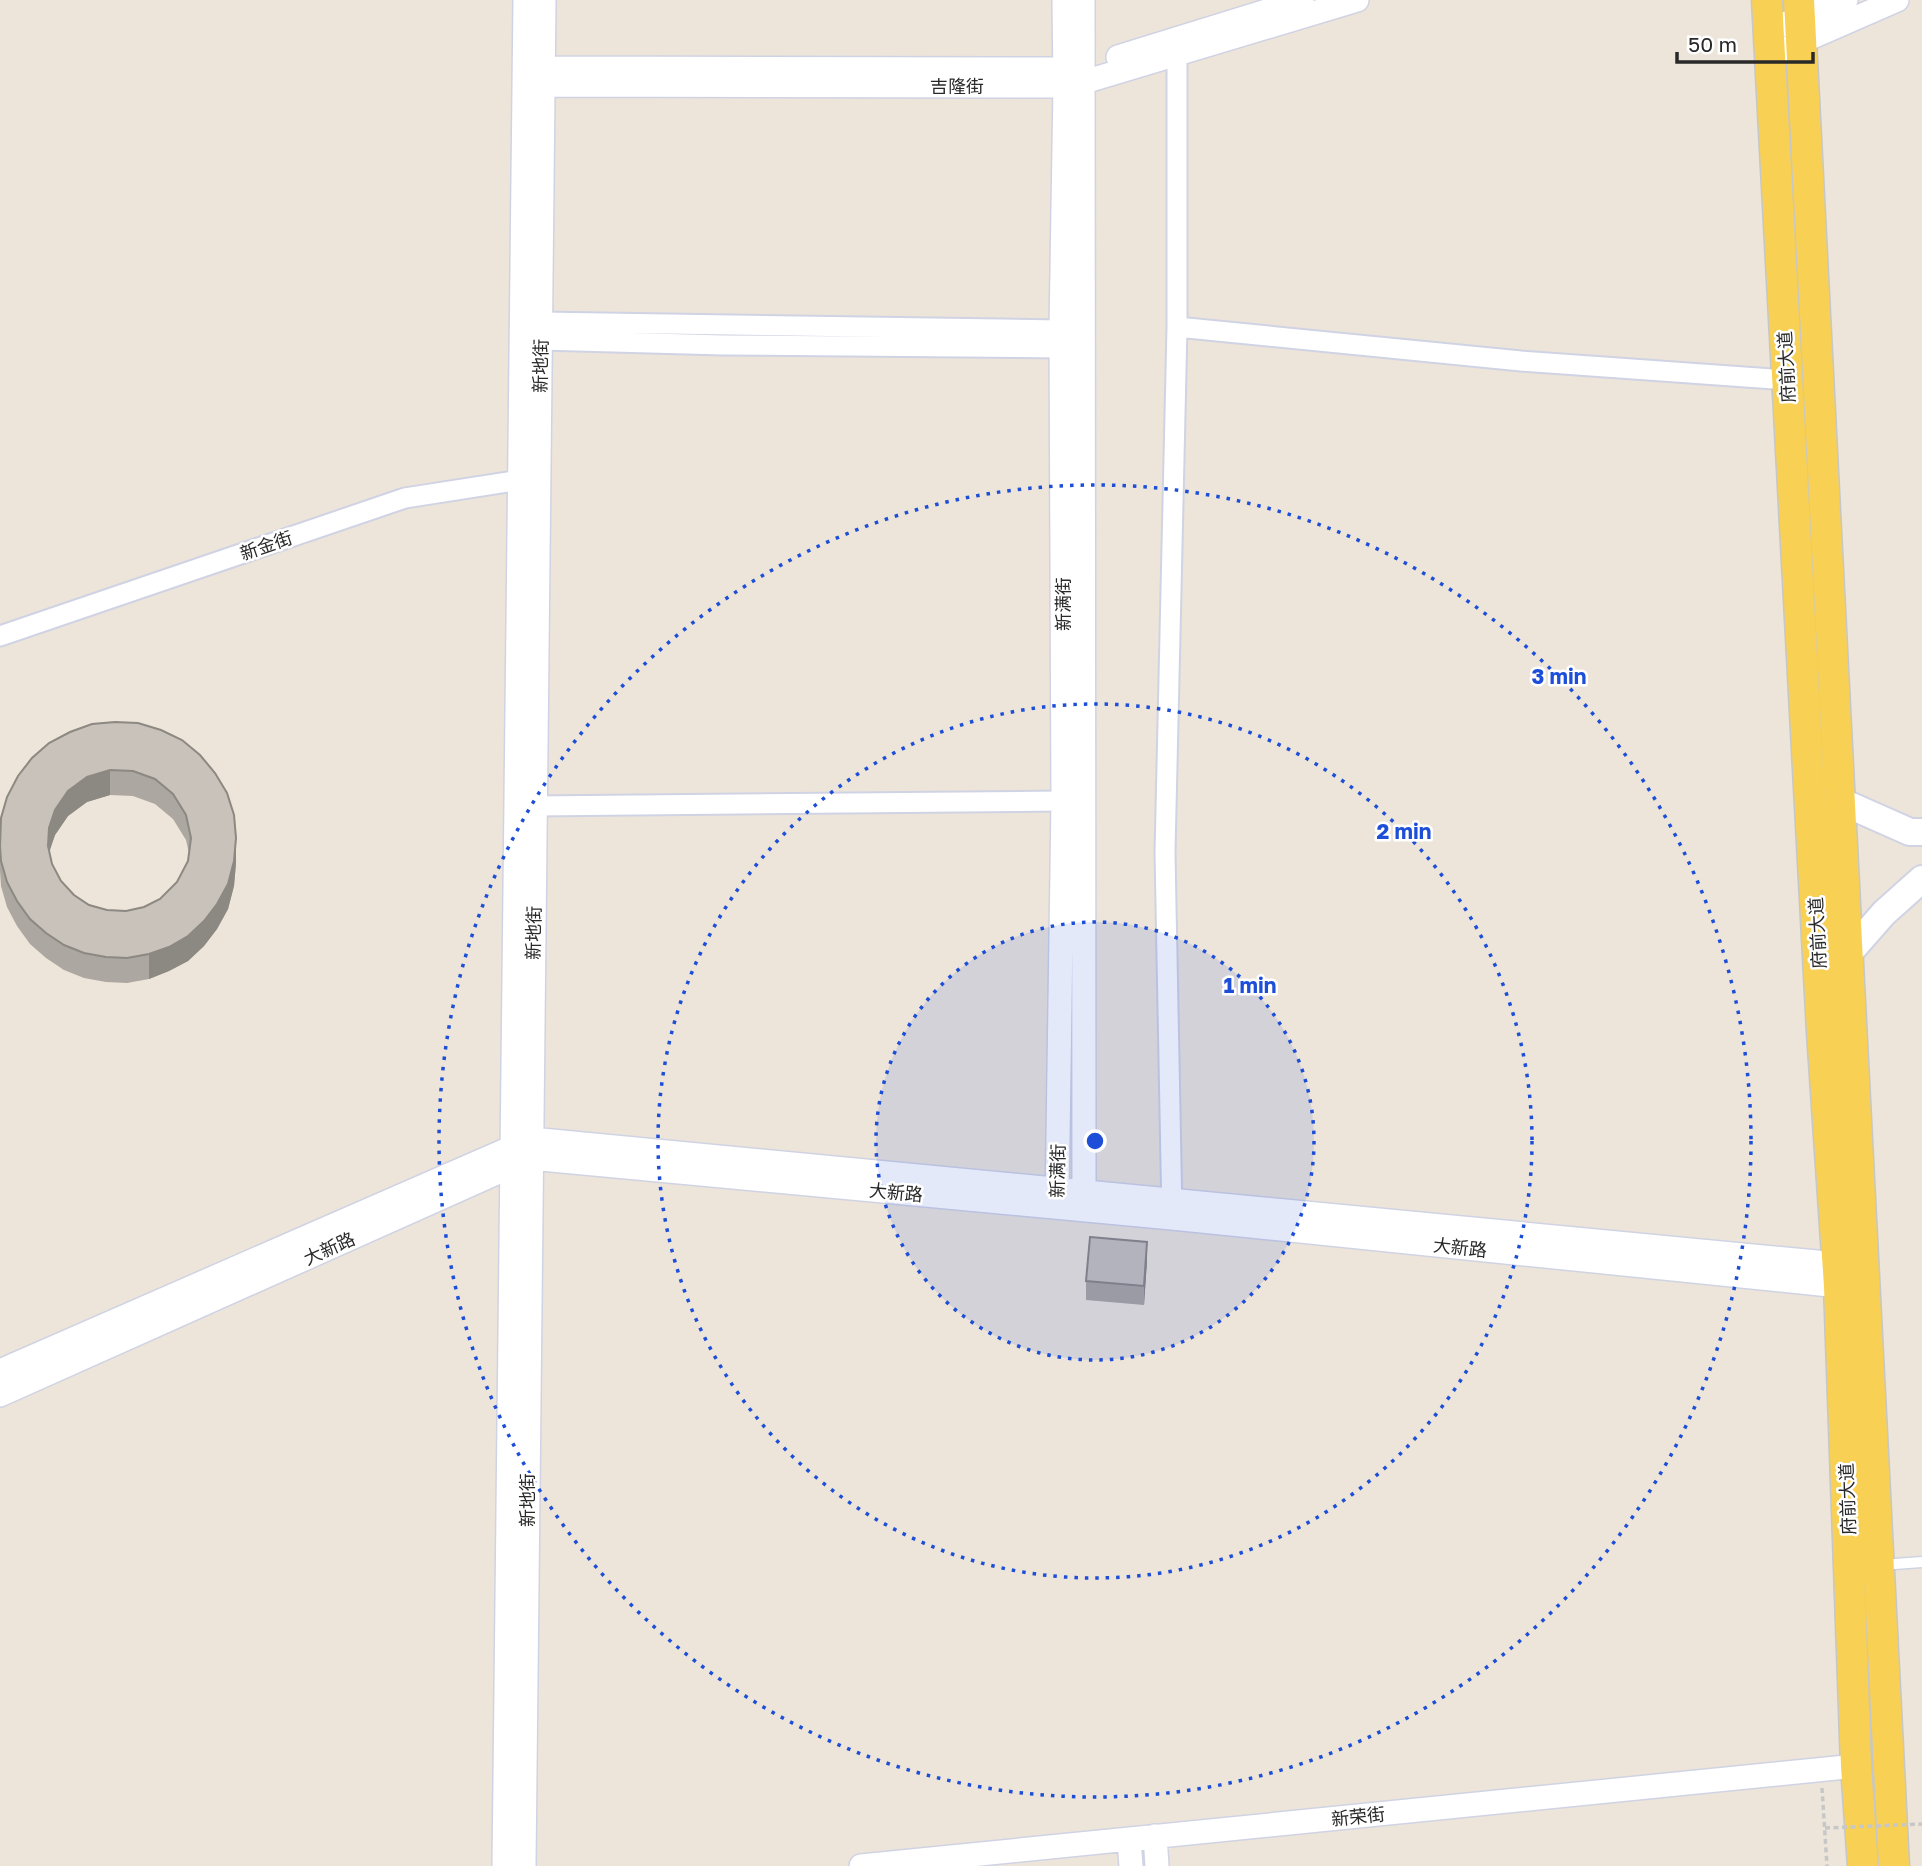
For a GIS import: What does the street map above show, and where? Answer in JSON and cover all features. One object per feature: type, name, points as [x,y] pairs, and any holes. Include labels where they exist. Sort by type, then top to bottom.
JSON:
[{"type":"main road","name":"府前大道","points":[[1767,0],[1822,1032],[1839,1275],[1856,1766],[1863,1866]]},
{"type":"main road","name":"府前大道","points":[[1800,21],[1894,1866]]},
{"type":"main road","points":[[1840,801],[1910,832],[1922,832]]},
{"type":"main road","points":[[1848,954],[1884,913],[1922,879]]},
{"type":"street","name":"新地街","points":[[505,1866],[510,1181],[525,0]]},
{"type":"street","name":"新地街","points":[[524,1866],[544,0]]},
{"type":"street","name":"新满街","points":[[1064,0],[1074,76],[1084,1192]]},
{"type":"street","name":"新满街","points":[[1057,1208],[1063,802],[1061,339],[1074,76],[1083,0]]},
{"type":"street","name":"吉隆街","points":[[1074,76],[1169,39],[1302,0]]},
{"type":"street","name":"吉隆街","points":[[544,77],[1074,76],[1177,54],[1357,0]]},
{"type":"street","points":[[1769,43],[1800,21],[1846,0]]},
{"type":"street","points":[[1800,21],[1897,0]]},
{"type":"street","points":[[1172,1219],[1165,853],[1177,327],[1177,54]]},
{"type":"street","points":[[1177,327],[1521,361],[1786,380]]},
{"type":"street","points":[[540,331],[1061,339]]},
{"type":"street","name":"新金街","points":[[0,636],[405,498],[538,478]]},
{"type":"street","points":[[534,806],[1063,802]]},
{"type":"street","name":"大新路","points":[[0,1371],[531,1149],[1084,1192],[1839,1275]]},
{"type":"street","name":"大新路","points":[[0,1395],[531,1149],[1057,1208],[1839,1275]]},
{"type":"street","name":"新荣街","points":[[861,1866],[1856,1766]]},
{"type":"street","points":[[1155,1836],[1157,1866]]},
{"type":"street","points":[[1129,1839],[1131,1866]]},
{"type":"lane","points":[[1878,1565],[1922,1562]]},
{"type":"path","points":[[1821,1786],[1827,1866]]},
{"type":"path","points":[[1825,1828],[1922,1824]]},
{"type":"building","points":[[138,723],[182,740],[200,755],[215,773],[227,793],[234,815],[234,861],[228,884],[217,904],[188,936],[149,954],[127,958],[106,957],[84,953],[64,945],[30,919],[7,882],[1,861],[1,818],[7,797],[18,776],[32,758],[49,743],[92,724]],"holes":[[[110,770],[133,771],[155,779],[173,794],[186,815],[191,838],[188,861],[177,882],[160,899],[144,907],[126,911],[107,910],[89,905],[74,895],[61,881],[52,864],[48,846],[49,828],[55,810],[68,791],[87,777]]]},
{"type":"building","points":[[1090,1237],[1147,1242],[1144,1286],[1086,1281]]}]
